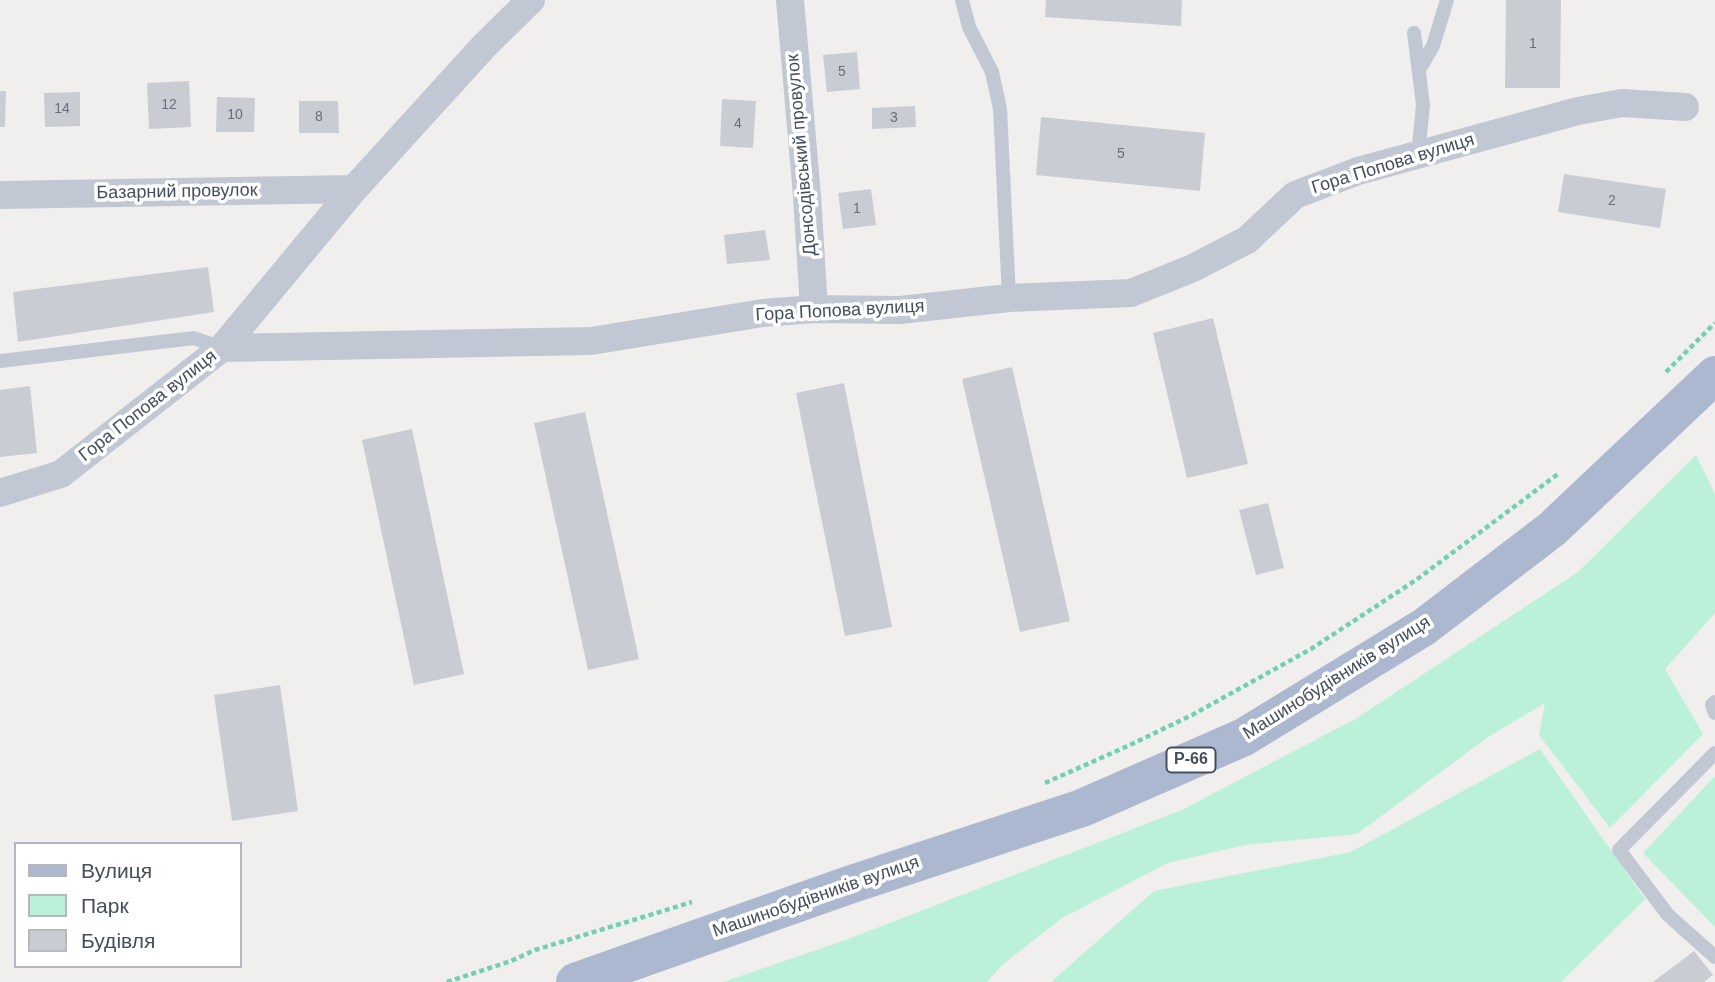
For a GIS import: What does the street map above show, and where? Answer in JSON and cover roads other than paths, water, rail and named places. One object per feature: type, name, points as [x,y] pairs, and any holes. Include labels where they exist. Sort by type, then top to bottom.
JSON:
[{"type":"main road","name":"Машинобудівників вулиця","points":[[575,982],[846,886],[1082,808],[1244,737],[1424,627],[1552,529],[1715,376]]},
{"type":"street","points":[[222,348],[354,189],[485,45],[531,0]]},
{"type":"street","name":"Донсодівський провулок","points":[[790,0],[814,309]]},
{"type":"street","name":"Гора Попова вулиця","points":[[0,493],[61,474],[222,348],[591,341],[763,313],[814,309],[900,310],[1009,298],[1130,293],[1193,268],[1247,240],[1295,195],[1358,171],[1578,111],[1622,103],[1685,107]]},
{"type":"street","name":"Базарний провулок","points":[[0,195],[354,189]]},
{"type":"lane","points":[[962,0],[969,27],[992,72],[1000,109],[1009,298]]},
{"type":"lane","points":[[1419,70],[1433,46],[1447,0]]},
{"type":"lane","points":[[1414,33],[1423,104],[1418,155]]},
{"type":"lane","points":[[0,361],[194,338],[222,348]]},
{"type":"lane","points":[[1715,702],[1712,705],[1715,713]]},
{"type":"lane","points":[[1715,753],[1619,850],[1668,915],[1715,957]]}]
